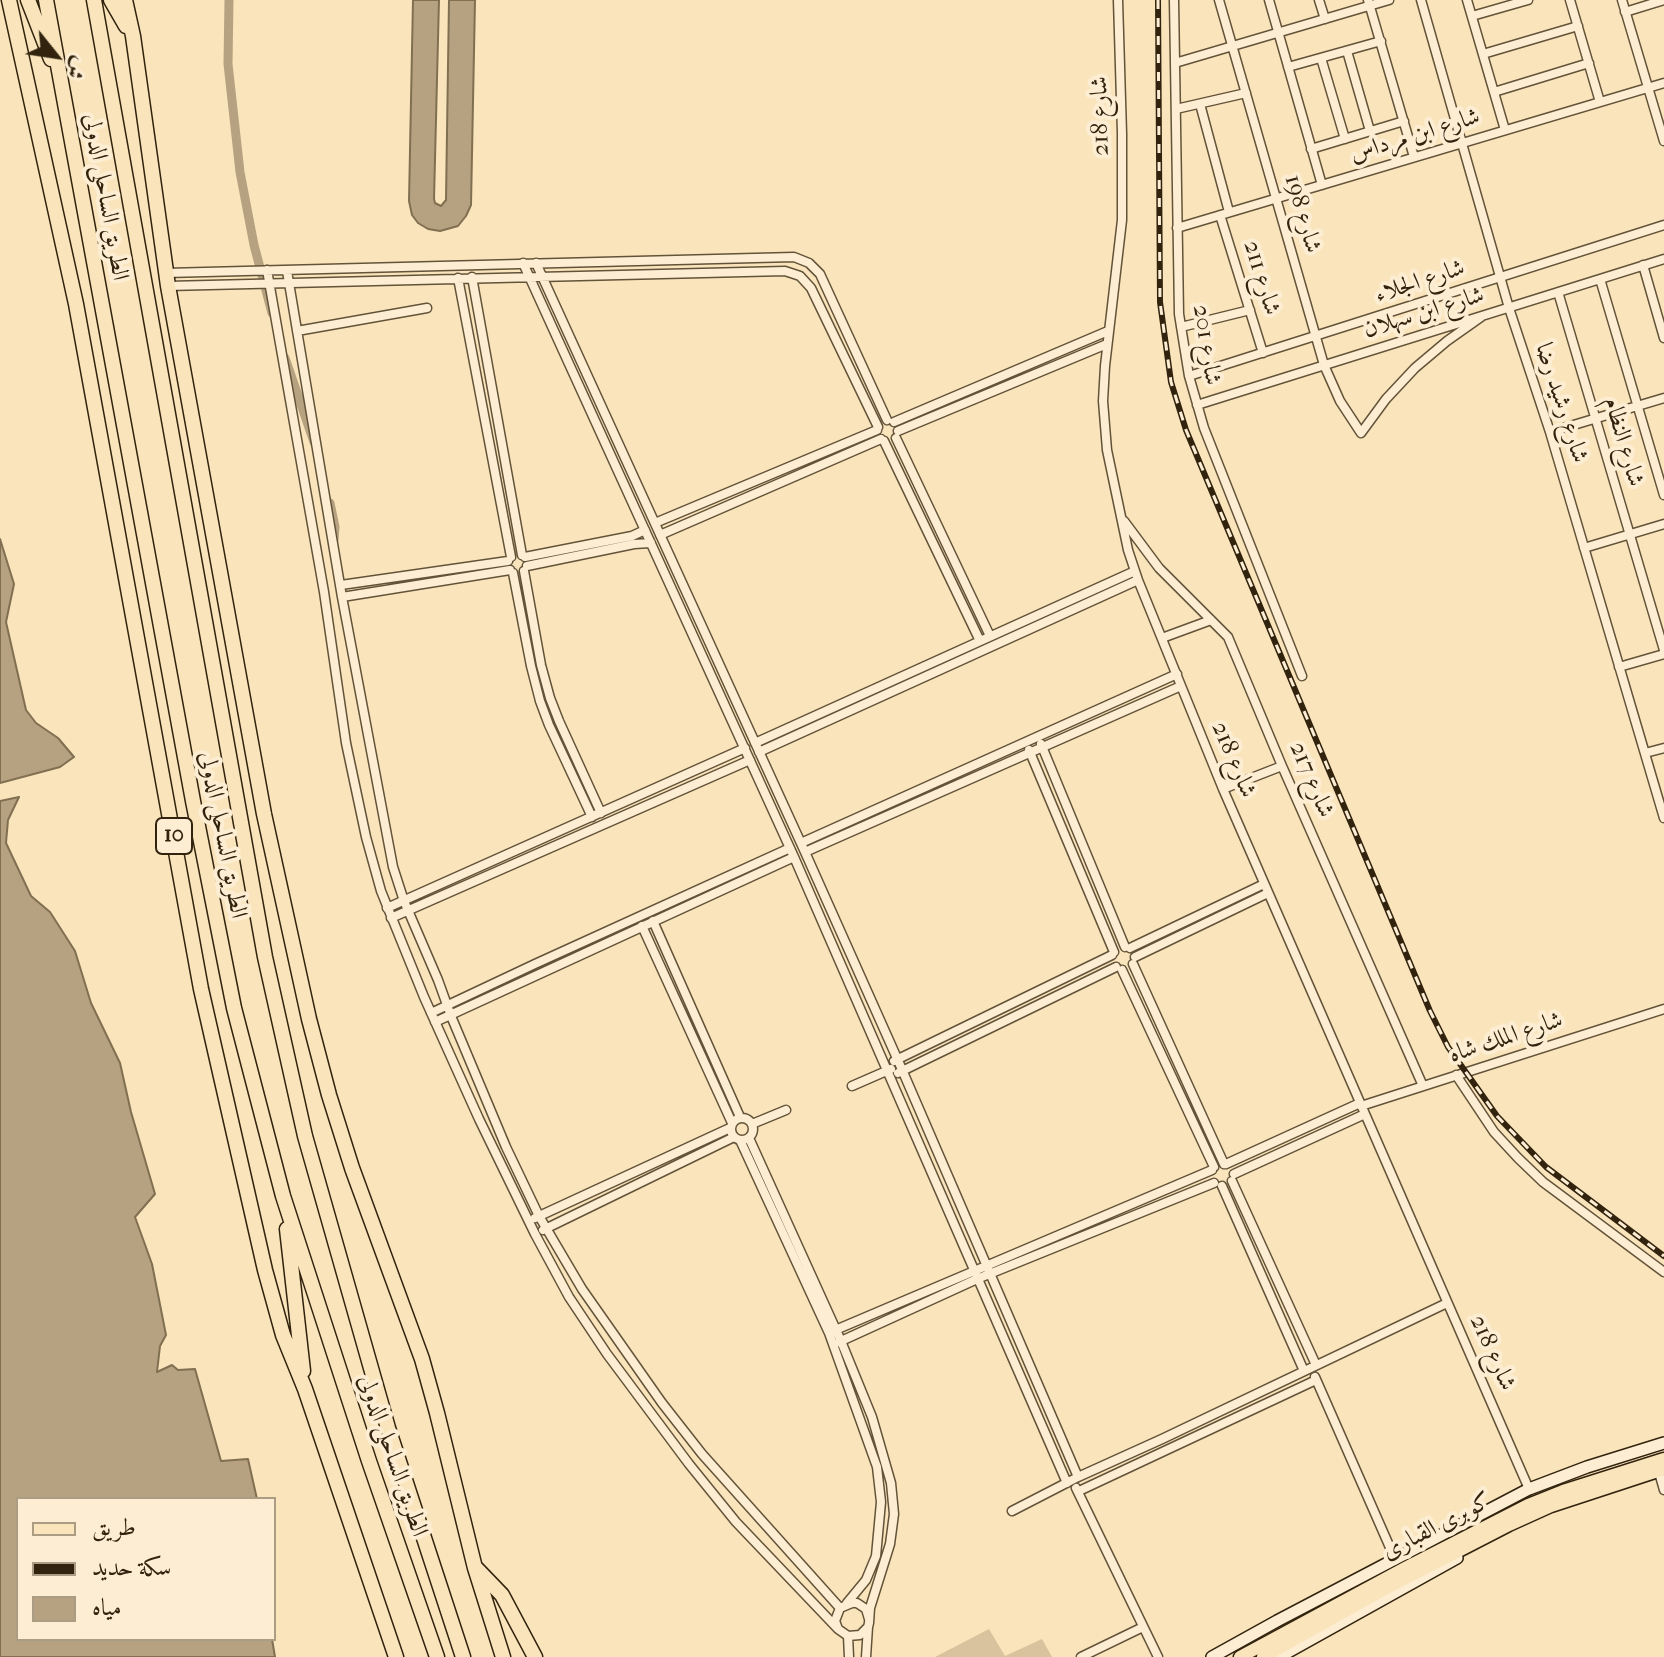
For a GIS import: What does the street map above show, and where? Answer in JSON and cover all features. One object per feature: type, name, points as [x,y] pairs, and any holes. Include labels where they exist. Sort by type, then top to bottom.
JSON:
[{"type":"highway","name":"الطريق الساحلى الدولى","points":[[9,0],[76,304],[201,989],[271,1294],[396,1657]]},
{"type":"highway","points":[[28,0],[64,94]]},
{"type":"highway","name":"الطريق الساحلى الدولى","points":[[46,0],[234,1008],[283,1196],[437,1657]]},
{"type":"highway","name":"الطريق الساحلى الدولى","points":[[94,0],[265,957],[301,1121],[388,1428],[463,1657]]},
{"type":"highway","points":[[111,0],[133,36]]},
{"type":"highway","name":"الطريق الساحلى الدولى","points":[[125,0],[133,36],[167,280],[264,814],[312,1032],[352,1168],[427,1373],[475,1568],[503,1657]]},
{"type":"highway","points":[[283,1196],[305,1389]]},
{"type":"highway","points":[[475,1568],[502,1595],[535,1657]]},
{"type":"main road","name":"كوبرى القبارى","points":[[1240,1657],[1528,1505],[1664,1459]]},
{"type":"main road","name":"كوبرى القبارى","points":[[1263,1657],[1509,1525],[1551,1506],[1663,1473]]},
{"type":"street","name":"شارع 218","points":[[1118,0],[1122,220],[1103,401],[1113,484],[1136,575],[1223,789],[1529,1489]]},
{"type":"street","name":"شارع 201","points":[[1174,0],[1177,228],[1181,327],[1189,376],[1197,405],[1302,676]]},
{"type":"street","name":"شارع 198","points":[[1219,0],[1324,365],[1340,401],[1361,433],[1386,399],[1415,368],[1481,317]]},
{"type":"street","points":[[1269,0],[1322,185]]},
{"type":"street","points":[[1319,0],[1325,19]]},
{"type":"street","points":[[1175,63],[1369,3],[1389,0]]},
{"type":"street","name":"شارع رشيد رضا","points":[[1421,0],[1509,308],[1550,432],[1664,818]]},
{"type":"street","points":[[1467,0],[1505,130]]},
{"type":"street","points":[[1472,16],[1528,0]]},
{"type":"street","points":[[1570,0],[1600,102]]},
{"type":"street","points":[[1622,0],[1664,141]]},
{"type":"street","points":[[1625,12],[1664,0]]},
{"type":"street","points":[[1369,3],[1414,157]]},
{"type":"street","points":[[1483,54],[1578,26]]},
{"type":"street","points":[[1288,67],[1381,41]]},
{"type":"street","points":[[1347,51],[1370,131]]},
{"type":"street","points":[[1321,58],[1345,139]]},
{"type":"street","points":[[1494,92],[1589,63]]},
{"type":"street","name":"شارع ابن مرداس","points":[[1177,228],[1664,83]]},
{"type":"street","points":[[1176,109],[1246,93]]},
{"type":"street","name":"شارع 211","points":[[1200,104],[1225,214],[1263,353]]},
{"type":"street","points":[[1311,149],[1404,121]]},
{"type":"street","name":"شارع الجلاء","points":[[1189,376],[1664,225]]},
{"type":"street","points":[[167,280],[267,270],[802,259],[820,274],[990,636]]},
{"type":"street","name":"شارع ابن سهلان","points":[[1197,405],[1664,259]]},
{"type":"street","points":[[523,263],[792,852],[976,1274],[1158,1657]]},
{"type":"street","points":[[536,263],[900,1065],[988,1269],[1072,1480]]},
{"type":"street","points":[[1643,265],[1664,338]]},
{"type":"street","points":[[267,270],[324,592],[346,743],[370,855],[387,908],[433,1018],[535,1234],[569,1297],[607,1354],[736,1522],[838,1629],[848,1636],[860,1635],[869,1623],[866,1609],[852,1603],[844,1606]]},
{"type":"street","points":[[287,271],[342,597],[392,859],[404,901],[451,1016],[506,1147],[539,1216],[582,1289],[702,1454],[750,1509],[844,1606]]},
{"type":"street","points":[[167,280],[289,283],[793,273],[811,288],[980,641]]},
{"type":"street","points":[[472,277],[541,665],[550,698],[596,815]]},
{"type":"street","points":[[458,278],[531,666],[549,725],[596,815]]},
{"type":"street","points":[[1600,279],[1664,495]]},
{"type":"street","name":"شارع النظام","points":[[1558,292],[1664,652]]},
{"type":"street","points":[[297,331],[427,308]]},
{"type":"street","points":[[1181,327],[1250,310]]},
{"type":"street","points":[[880,434],[880,424],[1108,331]]},
{"type":"street","points":[[880,434],[890,441],[897,435],[1107,344]]},
{"type":"street","points":[[1550,432],[1664,398]]},
{"type":"street","points":[[655,523],[880,434]]},
{"type":"street","points":[[660,535],[880,434]]},
{"type":"street","points":[[628,493],[640,491]]},
{"type":"street","name":"شارع 217","points":[[1121,517],[1149,557],[1228,637],[1423,1086]]},
{"type":"street","points":[[1584,548],[1664,524]]},
{"type":"street","points":[[524,562],[632,536],[645,530]]},
{"type":"street","points":[[524,562],[651,543]]},
{"type":"street","points":[[511,565],[516,554],[524,562]]},
{"type":"street","points":[[511,565],[520,574],[524,562]]},
{"type":"street","points":[[341,585],[511,565]]},
{"type":"street","points":[[342,597],[511,565]]},
{"type":"street","points":[[757,747],[1136,575]]},
{"type":"street","points":[[1162,638],[1211,620]]},
{"type":"street","points":[[920,673],[990,636],[1024,626]]},
{"type":"street","points":[[1619,667],[1664,652]]},
{"type":"street","points":[[803,848],[969,768],[1177,674]]},
{"type":"street","points":[[803,848],[973,778],[1181,686]]},
{"type":"street","points":[[1038,737],[1127,947],[1225,1164],[1231,1168],[1316,1380],[1395,1559]]},
{"type":"street","points":[[1025,742],[1113,953],[1112,962],[1119,968],[1213,1169]]},
{"type":"street","points":[[387,908],[745,748]]},
{"type":"street","points":[[1645,753],[1664,748]]},
{"type":"street","points":[[391,918],[750,760]]},
{"type":"street","points":[[1223,789],[1282,766]]},
{"type":"street","points":[[969,768],[973,778]]},
{"type":"street","points":[[433,1018],[451,1016],[792,852]]},
{"type":"street","points":[[433,1018],[447,1006],[549,957],[792,852]]},
{"type":"street","points":[[900,1065],[1119,948],[1264,884]]},
{"type":"street","points":[[852,1086],[1119,968],[1128,969],[1134,961],[1268,893]]},
{"type":"street","points":[[653,921],[740,1117]]},
{"type":"street","points":[[642,926],[731,1125],[741,1138],[832,1332],[877,1467],[880,1490],[876,1556],[866,1580],[835,1621],[838,1629]]},
{"type":"street","name":"شارع الملك شاه","points":[[1362,1108],[1664,1009]]},
{"type":"street","points":[[1456,1075],[1494,1132],[1526,1166],[1664,1272]]},
{"type":"street","points":[[988,1269],[1218,1185],[1227,1185],[1233,1178],[1362,1108]]},
{"type":"street","points":[[1311,1368],[1211,1176],[1217,1164],[1225,1164],[1362,1108]]},
{"type":"street","points":[[752,1124],[786,1110]]},
{"type":"street","points":[[535,1234],[753,1131],[749,1119],[740,1117]]},
{"type":"street","points":[[529,1221],[731,1125],[740,1117]]},
{"type":"street","points":[[832,1332],[988,1269],[1213,1169]]},
{"type":"street","points":[[836,1343],[940,1298],[976,1274]]},
{"type":"street","points":[[1012,1511],[1447,1303]]},
{"type":"street","points":[[836,1343],[872,1417],[893,1493],[890,1544],[870,1608],[866,1657]]},
{"type":"street","points":[[1079,1491],[1316,1380]]},
{"type":"street","points":[[1212,1657],[1529,1489],[1664,1443]]},
{"type":"street","points":[[1279,1657],[1377,1601],[1527,1523],[1663,1473],[1664,1490]]},
{"type":"street","points":[[736,1522],[750,1509]]},
{"type":"street","points":[[1081,1657],[1143,1627]]},
{"type":"street","points":[[848,1636],[849,1657]]},
{"type":"shaded area","points":[[989,1629],[1005,1656],[1042,1639],[1052,1657],[935,1657]]},
{"type":"water","points":[[413,0],[439,0],[434,199],[441,206],[446,200],[449,0],[475,0],[471,205],[458,226],[440,231],[418,223],[412,215],[409,201]]},
{"type":"water","points":[[0,539],[14,584],[6,622],[26,710],[74,757],[60,767],[0,783]]},
{"type":"water","points":[[19,797],[8,820],[6,843],[31,896],[50,912],[75,951],[91,1003],[120,1063],[155,1194],[135,1217],[152,1264],[166,1335],[160,1346],[157,1372],[172,1365],[178,1370],[195,1369],[221,1461],[248,1459],[257,1497],[16,1497],[16,1641],[272,1641],[275,1657],[0,1657],[0,801]]},
{"type":"waterway","points":[[229,0],[228,64],[240,172],[254,245],[272,313]]},
{"type":"waterway","points":[[285,358],[314,442]]},
{"type":"waterway","points":[[330,503],[334,540]]},
{"type":"railway","points":[[1158,0],[1160,302],[1171,382],[1186,430],[1430,1011],[1448,1047],[1497,1116],[1546,1167],[1664,1256]]}]
